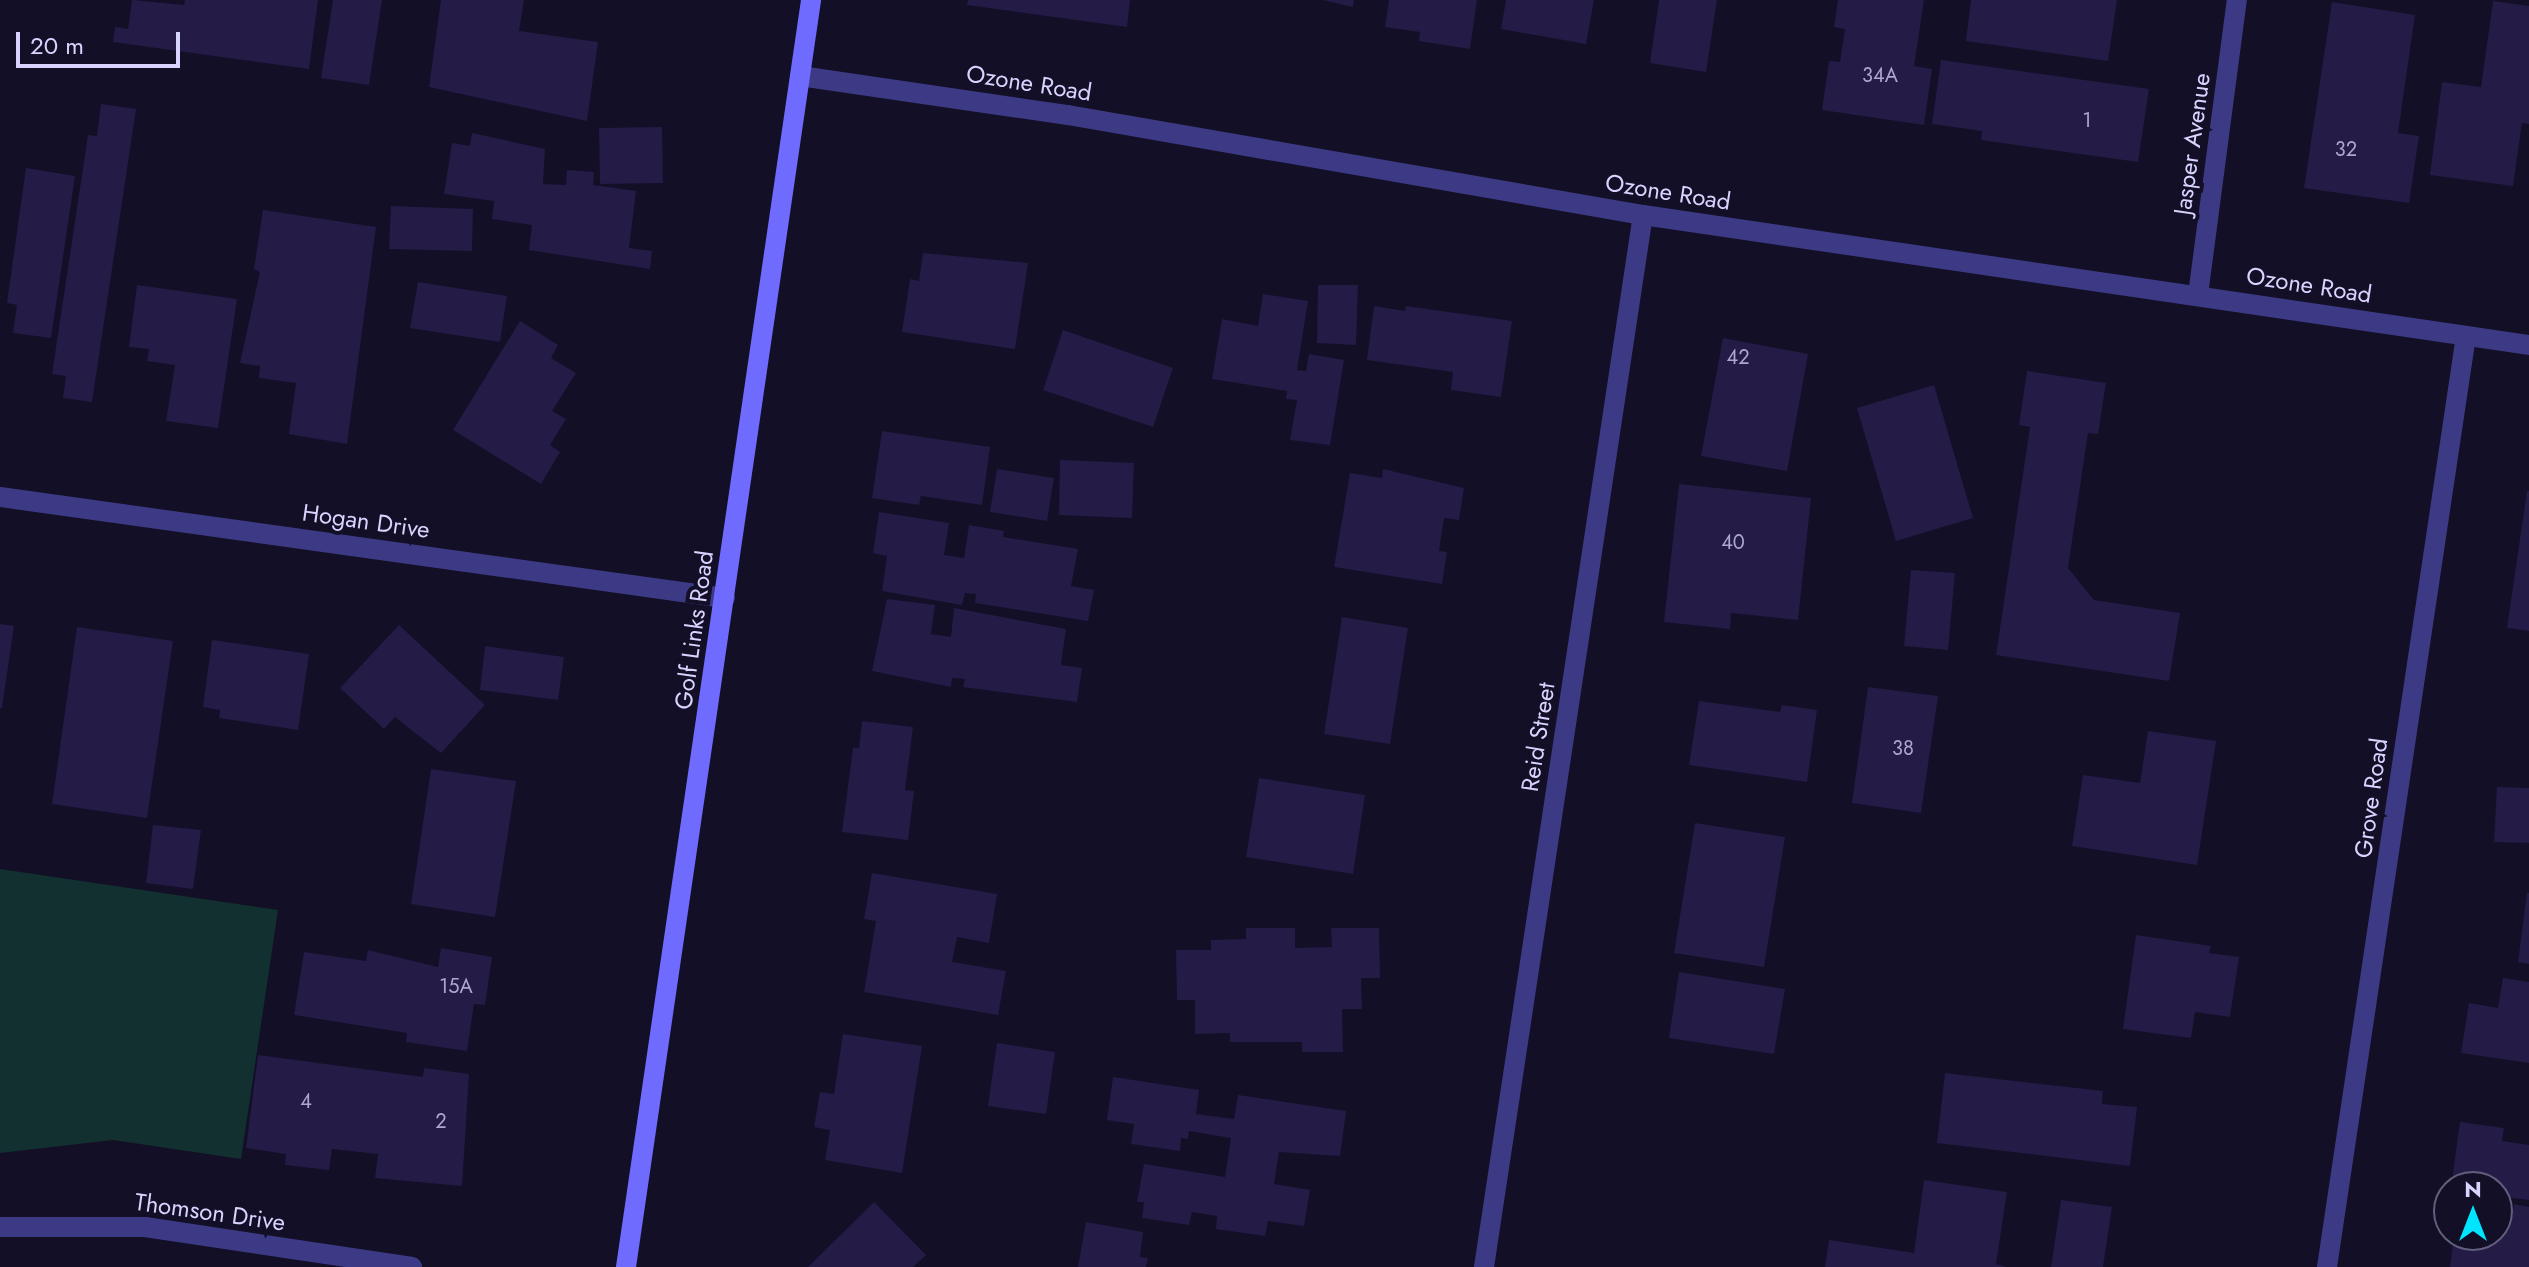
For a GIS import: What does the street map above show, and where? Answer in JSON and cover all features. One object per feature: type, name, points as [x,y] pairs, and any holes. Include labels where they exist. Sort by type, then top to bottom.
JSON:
[{"type":"main road","name":"Golf Links Road","points":[[626,1267],[811,0]]},
{"type":"street","name":"Jasper Avenue","points":[[2198,295],[2237,0]]},
{"type":"street","name":"Ozone Road","points":[[800,76],[1068,115],[1643,215],[2529,345]]},
{"type":"street","name":"Reid Street","points":[[1484,1267],[1643,215]]},
{"type":"street","name":"Grove Road","points":[[2327,1267],[2466,336]]},
{"type":"street","name":"Hogan Drive","points":[[0,497],[725,598]]},
{"type":"street","name":"Thomson Drive","points":[[0,1227],[145,1227],[412,1267]]},
{"type":"green space","points":[[0,869],[278,910],[241,1159],[113,1140],[0,1153]]},
{"type":"building","points":[[132,0],[184,5],[185,0],[318,0],[309,69],[113,42],[115,27],[128,29]]},
{"type":"building","points":[[333,0],[382,0],[369,85],[321,78]]},
{"type":"building","points":[[441,0],[524,0],[519,31],[598,42],[587,121],[429,87]]},
{"type":"building","points":[[968,0],[1130,0],[1127,27],[967,5]]},
{"type":"building","points":[[1323,0],[1354,0],[1353,7]]},
{"type":"building","points":[[1389,0],[1477,0],[1470,49],[1419,41],[1420,32],[1385,27]]},
{"type":"building","points":[[1506,0],[1594,0],[1586,44],[1501,29]]},
{"type":"building","points":[[1659,0],[1717,0],[1706,72],[1650,63]]},
{"type":"building","points":[[1838,0],[1924,0],[1914,66],[1932,69],[1924,125],[1822,110],[1829,61],[1840,62],[1845,29],[1834,27]]},
{"type":"building","points":[[1971,0],[2117,0],[2108,61],[1966,41]]},
{"type":"building","points":[[2493,1],[2529,6],[2529,124],[2522,123],[2513,186],[2430,175],[2442,82],[2481,87]]},
{"type":"building","points":[[2332,2],[2415,15],[2398,133],[2419,136],[2409,203],[2304,188]]},
{"type":"building","points":[[1941,60],[2149,89],[2138,162],[1981,140],[1982,131],[1932,124]]},
{"type":"building","points":[[101,104],[136,109],[92,402],[63,398],[66,376],[52,374],[88,135],[97,136]]},
{"type":"building","points":[[662,127],[663,183],[600,184],[599,128]]},
{"type":"building","points":[[472,133],[545,149],[543,184],[566,185],[567,170],[594,172],[593,185],[636,191],[629,248],[652,251],[650,269],[529,250],[532,225],[492,219],[494,201],[444,194],[452,143],[470,146]]},
{"type":"building","points":[[26,168],[75,176],[51,338],[13,333],[17,305],[7,303]]},
{"type":"building","points":[[391,206],[473,209],[472,251],[389,249]]},
{"type":"building","points":[[263,210],[376,227],[347,444],[289,434],[296,383],[259,378],[260,366],[240,363],[260,272],[254,269]]},
{"type":"building","points":[[923,253],[1028,263],[1015,349],[902,332],[910,279],[919,281]]},
{"type":"building","points":[[418,282],[507,296],[500,342],[410,328]]},
{"type":"building","points":[[137,285],[237,299],[218,428],[166,421],[175,365],[147,361],[149,349],[129,347]]},
{"type":"building","points":[[1318,285],[1358,285],[1356,345],[1317,343]]},
{"type":"building","points":[[1263,294],[1308,301],[1297,370],[1306,371],[1309,354],[1344,360],[1330,445],[1290,440],[1297,400],[1286,399],[1287,391],[1212,379],[1222,319],[1258,326]]},
{"type":"building","points":[[1374,306],[1405,311],[1406,306],[1512,321],[1501,397],[1451,390],[1453,372],[1367,360]]},
{"type":"building","points":[[520,321],[558,345],[551,358],[576,373],[552,411],[566,419],[550,445],[560,452],[541,484],[453,430]]},
{"type":"building","points":[[1063,330],[1173,368],[1153,427],[1043,390]]},
{"type":"building","points":[[1723,338],[1808,354],[1787,471],[1701,456]]},
{"type":"building","points":[[2027,371],[2106,383],[2098,434],[2088,433],[2068,568],[2094,600],[2180,613],[2169,681],[1996,655],[2030,427],[2019,425]]},
{"type":"building","points":[[1934,385],[1973,518],[1896,541],[1857,408]]},
{"type":"building","points":[[882,431],[990,447],[982,505],[921,496],[919,505],[872,498]]},
{"type":"building","points":[[1060,460],[1134,463],[1132,518],[1059,515]]},
{"type":"building","points":[[997,469],[1054,478],[1047,521],[990,512]]},
{"type":"building","points":[[1383,469],[1464,488],[1459,520],[1444,518],[1439,551],[1447,552],[1442,584],[1334,567],[1350,473],[1382,478]]},
{"type":"building","points":[[1679,484],[1811,498],[1798,620],[1731,613],[1730,629],[1664,622]]},
{"type":"building","points":[[2529,491],[2529,631],[2507,628]]},
{"type":"building","points":[[879,512],[949,523],[944,555],[964,558],[969,525],[1004,531],[1003,537],[1078,549],[1071,586],[1094,590],[1088,621],[975,603],[976,594],[965,593],[962,605],[882,591],[887,556],[873,553]]},
{"type":"building","points":[[1911,570],[1955,573],[1948,650],[1904,646]]},
{"type":"building","points":[[887,599],[935,605],[931,634],[951,637],[954,608],[1066,629],[1061,665],[1082,668],[1077,702],[963,687],[965,679],[952,678],[951,687],[872,671]]},
{"type":"building","points":[[1342,617],[1408,628],[1390,744],[1324,734]]},
{"type":"building","points":[[0,624],[14,626],[2,708],[0,708]]},
{"type":"building","points":[[399,625],[485,705],[441,753],[395,717],[384,729],[340,688]]},
{"type":"building","points":[[77,627],[173,641],[147,818],[52,804]]},
{"type":"building","points":[[212,640],[309,654],[298,730],[219,718],[220,710],[203,707]]},
{"type":"building","points":[[485,646],[564,657],[558,700],[480,690]]},
{"type":"building","points":[[1868,687],[1938,696],[1921,813],[1852,803]]},
{"type":"building","points":[[1699,701],[1780,712],[1782,705],[1817,710],[1807,782],[1689,765]]},
{"type":"building","points":[[862,721],[913,727],[905,790],[914,791],[908,840],[842,832],[853,748],[859,748]]},
{"type":"building","points":[[2148,731],[2216,741],[2197,865],[2072,846],[2083,775],[2140,783]]},
{"type":"building","points":[[431,769],[516,781],[495,917],[411,904]]},
{"type":"building","points":[[1259,778],[1365,795],[1353,874],[1246,857]]},
{"type":"building","points":[[2497,787],[2529,788],[2529,843],[2494,842]]},
{"type":"building","points":[[1695,823],[1785,837],[1764,967],[1674,953]]},
{"type":"building","points":[[153,825],[201,830],[193,889],[146,883]]},
{"type":"building","points":[[872,873],[997,894],[989,943],[957,937],[952,962],[1006,971],[998,1015],[864,992],[876,921],[864,919]]},
{"type":"building","points":[[2529,893],[2529,964],[2518,962]]},
{"type":"building","points":[[1246,928],[1295,928],[1295,948],[1332,947],[1331,928],[1379,928],[1380,978],[1361,978],[1362,1009],[1342,1009],[1343,1052],[1302,1052],[1302,1042],[1230,1042],[1230,1033],[1195,1034],[1195,1000],[1177,1000],[1176,950],[1211,950],[1211,940],[1246,939]]},
{"type":"building","points":[[2136,935],[2211,946],[2209,953],[2239,957],[2230,1017],[2195,1012],[2191,1038],[2123,1029]]},
{"type":"building","points":[[441,948],[492,957],[485,1005],[474,1004],[467,1051],[406,1042],[407,1033],[294,1015],[304,952],[366,961],[368,950],[438,967]]},
{"type":"building","points":[[1679,972],[1785,989],[1774,1054],[1669,1038]]},
{"type":"building","points":[[2503,978],[2529,982],[2529,1063],[2461,1053],[2469,1003],[2498,1008]]},
{"type":"building","points":[[843,1034],[922,1046],[902,1173],[825,1160],[830,1130],[814,1127],[820,1092],[834,1094]]},
{"type":"building","points":[[997,1043],[1055,1052],[1046,1114],[988,1106]]},
{"type":"building","points":[[258,1055],[423,1077],[424,1068],[469,1074],[462,1186],[375,1178],[378,1154],[332,1149],[329,1170],[285,1165],[286,1154],[246,1148]]},
{"type":"building","points":[[1945,1073],[2103,1091],[2102,1104],[2137,1107],[2130,1166],[1937,1143]]},
{"type":"building","points":[[1113,1077],[1199,1090],[1196,1114],[1234,1119],[1238,1095],[1346,1111],[1340,1156],[1279,1152],[1274,1184],[1310,1190],[1304,1226],[1268,1221],[1265,1236],[1216,1229],[1217,1216],[1192,1212],[1189,1225],[1142,1218],[1144,1202],[1137,1202],[1144,1164],[1225,1177],[1231,1138],[1189,1131],[1188,1139],[1181,1138],[1180,1151],[1131,1144],[1134,1124],[1107,1120]]},
{"type":"building","points":[[2460,1122],[2504,1128],[2502,1141],[2529,1145],[2529,1200],[2513,1198],[2513,1171],[2453,1171]]},
{"type":"building","points":[[1924,1180],[2007,1192],[1996,1264],[2007,1267],[1825,1267],[1829,1240],[1914,1253]]},
{"type":"building","points":[[2061,1200],[2112,1207],[2103,1267],[2051,1267]]},
{"type":"building","points":[[874,1202],[926,1255],[913,1267],[808,1267]]},
{"type":"building","points":[[2514,1204],[2529,1207],[2529,1267],[2450,1267],[2452,1251],[2513,1251]]},
{"type":"building","points":[[1086,1222],[1143,1232],[1140,1257],[1148,1258],[1146,1267],[1078,1267]]}]
